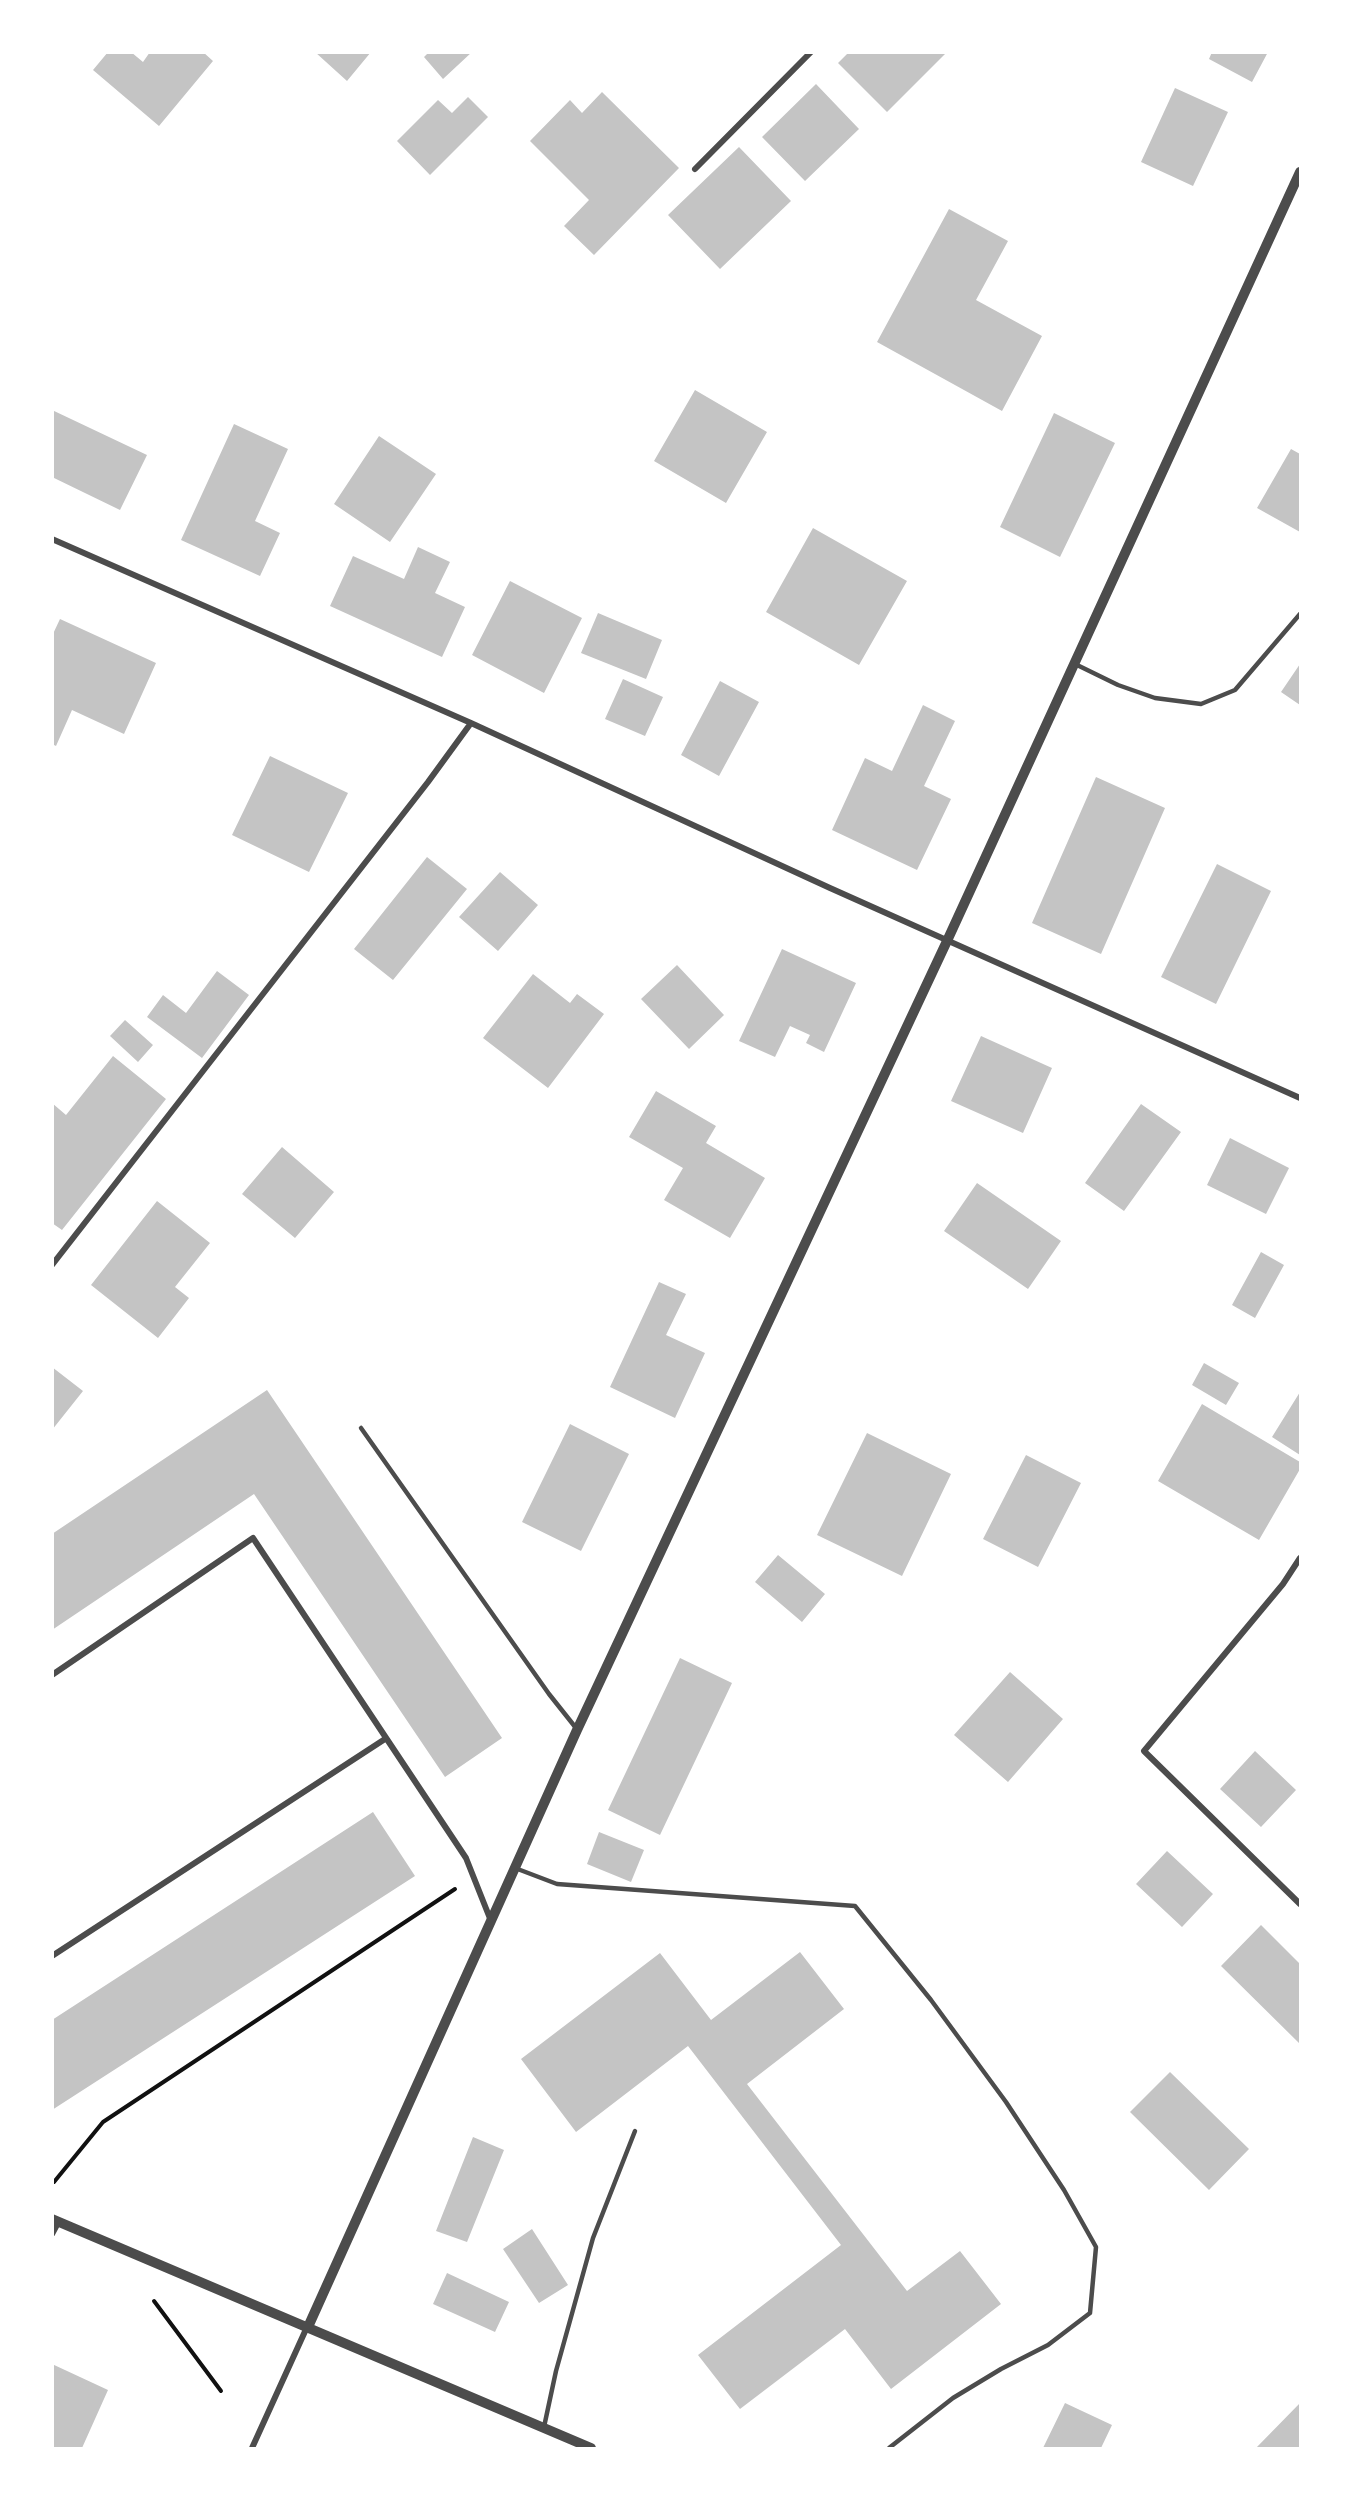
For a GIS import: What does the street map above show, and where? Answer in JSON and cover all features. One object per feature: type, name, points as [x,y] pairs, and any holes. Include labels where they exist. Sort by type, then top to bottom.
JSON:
[{"type":"street","points":[[695,169],[811,52]]},
{"type":"street","points":[[252,2448],[577,1730],[947,941],[1300,172]]},
{"type":"street","points":[[52,539],[471,723],[947,941],[1300,1098]]},
{"type":"street","points":[[52,1265],[428,782],[471,723]]},
{"type":"street","points":[[52,1675],[253,1538],[385,1740],[466,1858],[491,1922]]},
{"type":"street","points":[[1300,1558],[1283,1584],[1144,1751],[1300,1904]]},
{"type":"street","points":[[52,1956],[385,1740]]},
{"type":"street","points":[[52,2234],[56,2220],[591,2448]]},
{"type":"lane","points":[[1075,664],[1118,685],[1155,698],[1201,704],[1235,690],[1300,614]]},
{"type":"lane","points":[[361,1428],[549,1695],[577,1730]]},
{"type":"lane","points":[[516,1868],[557,1884],[855,1906],[931,2000],[1006,2102],[1064,2190],[1096,2247],[1090,2313],[1048,2344],[953,2398],[889,2448]]},
{"type":"lane","points":[[544,2427],[556,2371],[593,2238],[635,2131]]},
{"type":"path","points":[[54,2182],[103,2122],[456,1888]]},
{"type":"path","points":[[154,2301],[221,2391]]},
{"type":"building","points":[[108,52],[131,52],[143,62],[150,52],[203,52],[213,61],[159,126],[93,70]]},
{"type":"building","points":[[315,52],[371,52],[347,81]]},
{"type":"building","points":[[429,52],[472,52],[443,79],[424,57]]},
{"type":"building","points":[[849,52],[947,52],[887,112],[838,63]]},
{"type":"building","points":[[1212,52],[1268,52],[1252,82],[1209,59]]},
{"type":"building","points":[[816,84],[859,129],[805,181],[762,137]]},
{"type":"building","points":[[1175,88],[1228,112],[1193,186],[1141,162]]},
{"type":"building","points":[[602,92],[679,168],[594,255],[564,226],[589,200],[530,141],[570,100],[582,113]]},
{"type":"building","points":[[468,97],[488,117],[430,175],[397,141],[438,100],[452,113]]},
{"type":"building","points":[[739,147],[791,201],[720,269],[668,215]]},
{"type":"building","points":[[949,209],[1008,241],[976,300],[1042,336],[1002,411],[877,342]]},
{"type":"building","points":[[695,390],[767,432],[726,503],[654,461]]},
{"type":"building","points":[[52,410],[147,455],[120,510],[52,477]]},
{"type":"building","points":[[1054,413],[1115,443],[1060,557],[1000,527]]},
{"type":"building","points":[[234,424],[288,449],[255,521],[280,533],[260,576],[181,540]]},
{"type":"building","points":[[379,436],[436,474],[390,542],[334,504]]},
{"type":"building","points":[[1291,449],[1300,454],[1300,532],[1257,508]]},
{"type":"building","points":[[813,528],[907,581],[859,665],[766,612]]},
{"type":"building","points":[[418,547],[450,562],[435,593],[465,607],[442,657],[330,606],[353,556],[404,579]]},
{"type":"building","points":[[510,581],[582,618],[544,693],[472,655]]},
{"type":"building","points":[[598,613],[662,640],[646,679],[581,653]]},
{"type":"building","points":[[60,619],[156,663],[124,734],[72,710],[56,746],[52,744],[52,636]]},
{"type":"building","points":[[1300,664],[1300,705],[1281,692]]},
{"type":"building","points":[[623,679],[663,697],[645,736],[605,719]]},
{"type":"building","points":[[720,681],[759,702],[719,776],[681,755]]},
{"type":"building","points":[[923,705],[955,721],[924,786],[951,799],[917,870],[832,830],[865,758],[892,771]]},
{"type":"building","points":[[270,756],[348,793],[309,872],[232,835]]},
{"type":"building","points":[[1096,777],[1165,808],[1101,954],[1032,923]]},
{"type":"building","points":[[427,857],[467,889],[393,980],[354,949]]},
{"type":"building","points":[[1217,864],[1271,891],[1216,1004],[1161,977]]},
{"type":"building","points":[[500,872],[538,905],[498,951],[459,917]]},
{"type":"building","points":[[782,949],[856,983],[824,1052],[806,1043],[810,1035],[790,1026],[775,1057],[739,1041]]},
{"type":"building","points":[[677,965],[724,1015],[689,1049],[641,999]]},
{"type":"building","points":[[217,971],[249,995],[202,1058],[147,1017],[163,995],[186,1013]]},
{"type":"building","points":[[533,974],[570,1003],[577,994],[604,1014],[548,1088],[483,1038]]},
{"type":"building","points":[[125,1020],[153,1045],[138,1062],[110,1036]]},
{"type":"building","points":[[981,1036],[1052,1068],[1023,1133],[951,1101]]},
{"type":"building","points":[[113,1056],[166,1099],[62,1230],[52,1223],[52,1103],[66,1115]]},
{"type":"building","points":[[656,1091],[716,1126],[706,1143],[765,1178],[730,1238],[664,1200],[683,1168],[629,1137]]},
{"type":"building","points":[[1141,1104],[1181,1132],[1124,1211],[1085,1183]]},
{"type":"building","points":[[1230,1138],[1289,1168],[1266,1214],[1207,1185]]},
{"type":"building","points":[[282,1147],[334,1192],[295,1238],[242,1194]]},
{"type":"building","points":[[977,1183],[1061,1241],[1028,1289],[944,1231]]},
{"type":"building","points":[[157,1201],[210,1243],[175,1287],[189,1298],[158,1338],[91,1285]]},
{"type":"building","points":[[1261,1252],[1284,1265],[1255,1318],[1232,1305]]},
{"type":"building","points":[[659,1282],[686,1294],[666,1335],[705,1353],[675,1418],[610,1387]]},
{"type":"building","points":[[1204,1363],[1239,1383],[1226,1405],[1192,1385]]},
{"type":"building","points":[[52,1367],[83,1391],[52,1430]]},
{"type":"building","points":[[267,1390],[502,1738],[445,1777],[254,1494],[52,1630],[52,1534]]},
{"type":"building","points":[[1300,1392],[1300,1455],[1272,1437]]},
{"type":"building","points":[[1202,1404],[1300,1462],[1300,1469],[1259,1540],[1158,1481]]},
{"type":"building","points":[[570,1424],[629,1454],[581,1551],[522,1522]]},
{"type":"building","points":[[867,1433],[951,1474],[902,1576],[817,1535]]},
{"type":"building","points":[[1026,1455],[1081,1483],[1038,1567],[983,1539]]},
{"type":"building","points":[[778,1555],[825,1594],[802,1622],[755,1582]]},
{"type":"building","points":[[680,1658],[732,1683],[660,1835],[608,1810]]},
{"type":"building","points":[[1010,1672],[1063,1719],[1008,1782],[954,1735]]},
{"type":"building","points":[[1255,1751],[1296,1790],[1261,1827],[1220,1789]]},
{"type":"building","points":[[373,1812],[415,1876],[52,2110],[52,2020]]},
{"type":"building","points":[[599,1832],[644,1850],[631,1882],[587,1864]]},
{"type":"building","points":[[1167,1851],[1213,1894],[1182,1927],[1136,1884]]},
{"type":"building","points":[[1261,1925],[1300,1964],[1300,2044],[1221,1966]]},
{"type":"building","points":[[800,1952],[844,2009],[747,2084],[907,2291],[960,2251],[1001,2304],[891,2389],[845,2329],[740,2409],[698,2355],[841,2245],[688,2046],[576,2132],[521,2059],[660,1953],[711,2020]]},
{"type":"building","points":[[1170,2072],[1249,2149],[1209,2190],[1130,2112]]},
{"type":"building","points":[[473,2137],[504,2150],[467,2242],[436,2231]]},
{"type":"building","points":[[532,2229],[568,2285],[539,2303],[503,2249]]},
{"type":"building","points":[[447,2273],[509,2302],[495,2332],[433,2304]]},
{"type":"building","points":[[52,2364],[108,2390],[82,2448],[52,2448]]},
{"type":"building","points":[[1065,2403],[1112,2425],[1101,2448],[1043,2448]]},
{"type":"building","points":[[1300,2403],[1300,2448],[1256,2448]]}]
